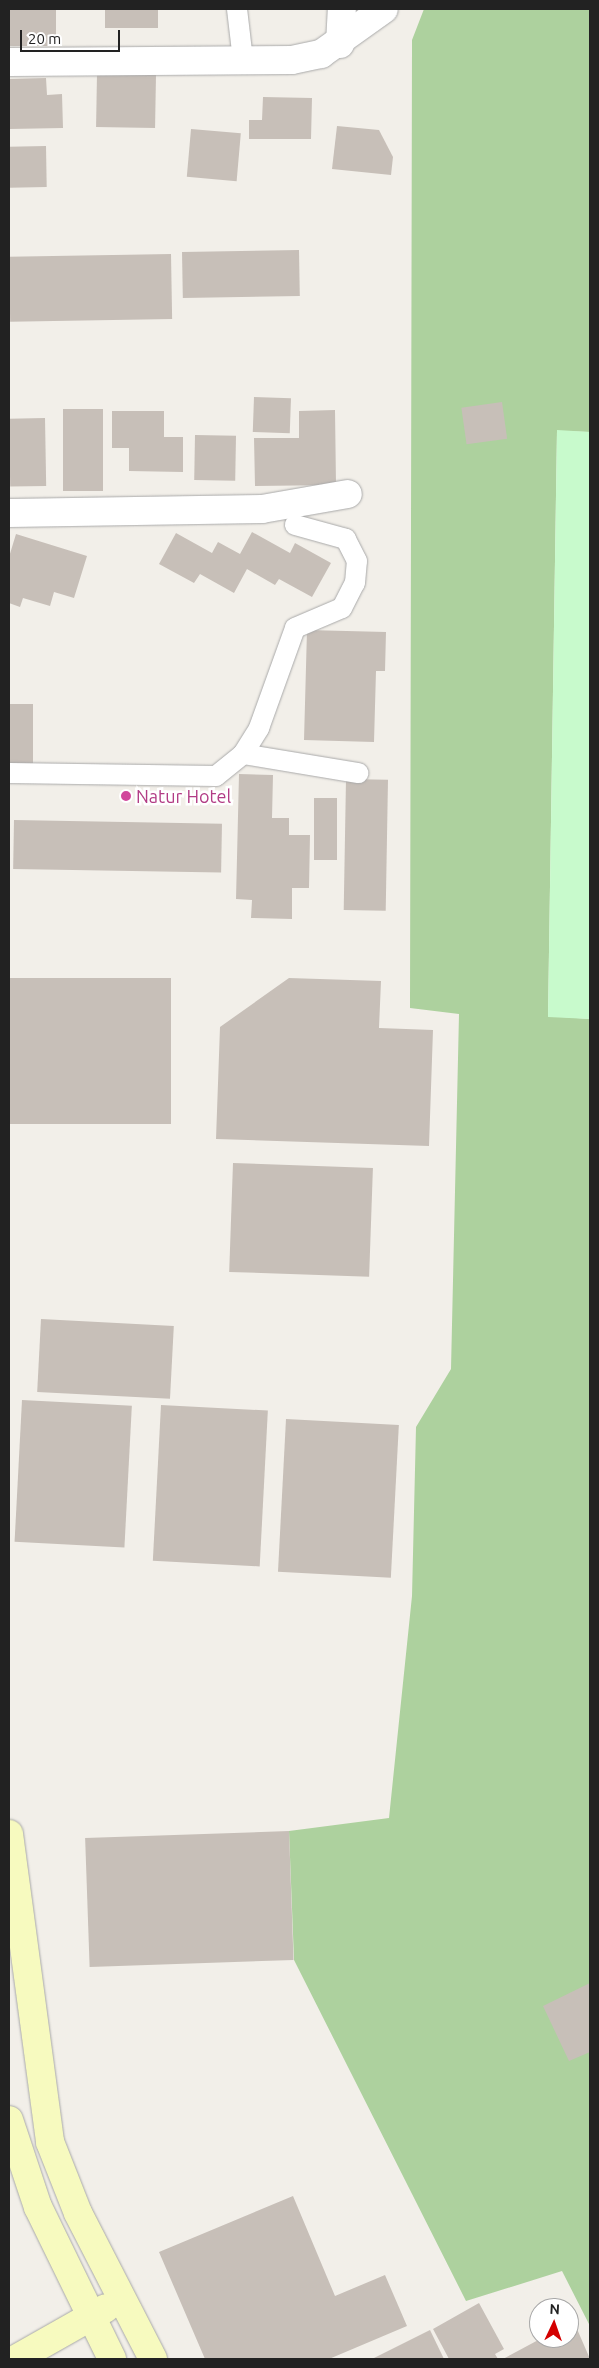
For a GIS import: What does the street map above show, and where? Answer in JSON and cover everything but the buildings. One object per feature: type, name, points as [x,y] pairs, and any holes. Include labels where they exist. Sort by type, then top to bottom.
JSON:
[{"type":"main road","points":[[9,1834],[50,2142],[61,2179],[153,2359]]},
{"type":"main road","points":[[9,2120],[30,2190],[112,2359]]},
{"type":"main road","points":[[16,2359],[122,2299]]},
{"type":"street","points":[[340,44],[342,9]]},
{"type":"street","points":[[9,62],[292,60],[321,54],[340,44],[384,9]]},
{"type":"street","points":[[9,513],[262,509],[348,494]]},
{"type":"lane","points":[[237,9],[243,60]]},
{"type":"lane","points":[[9,772],[216,776],[243,754],[259,728],[295,628],[342,608],[355,583],[358,562],[346,539],[295,525]]},
{"type":"lane","points":[[243,754],[358,773]]},
{"type":"green space","points":[[424,9],[590,9],[590,432],[557,431],[548,1016],[590,1019],[590,2326],[579,2304],[579,2298],[576,2298],[562,2271],[466,2301],[294,1960],[289,1831],[389,1818],[412,1596],[416,1427],[451,1369],[459,1014],[410,1008],[412,40]]},
{"type":"green space","points":[[557,430],[590,432],[590,1019],[548,1017]]},
{"type":"place","name":"Natur Hotel","points":[[126,796]]}]
